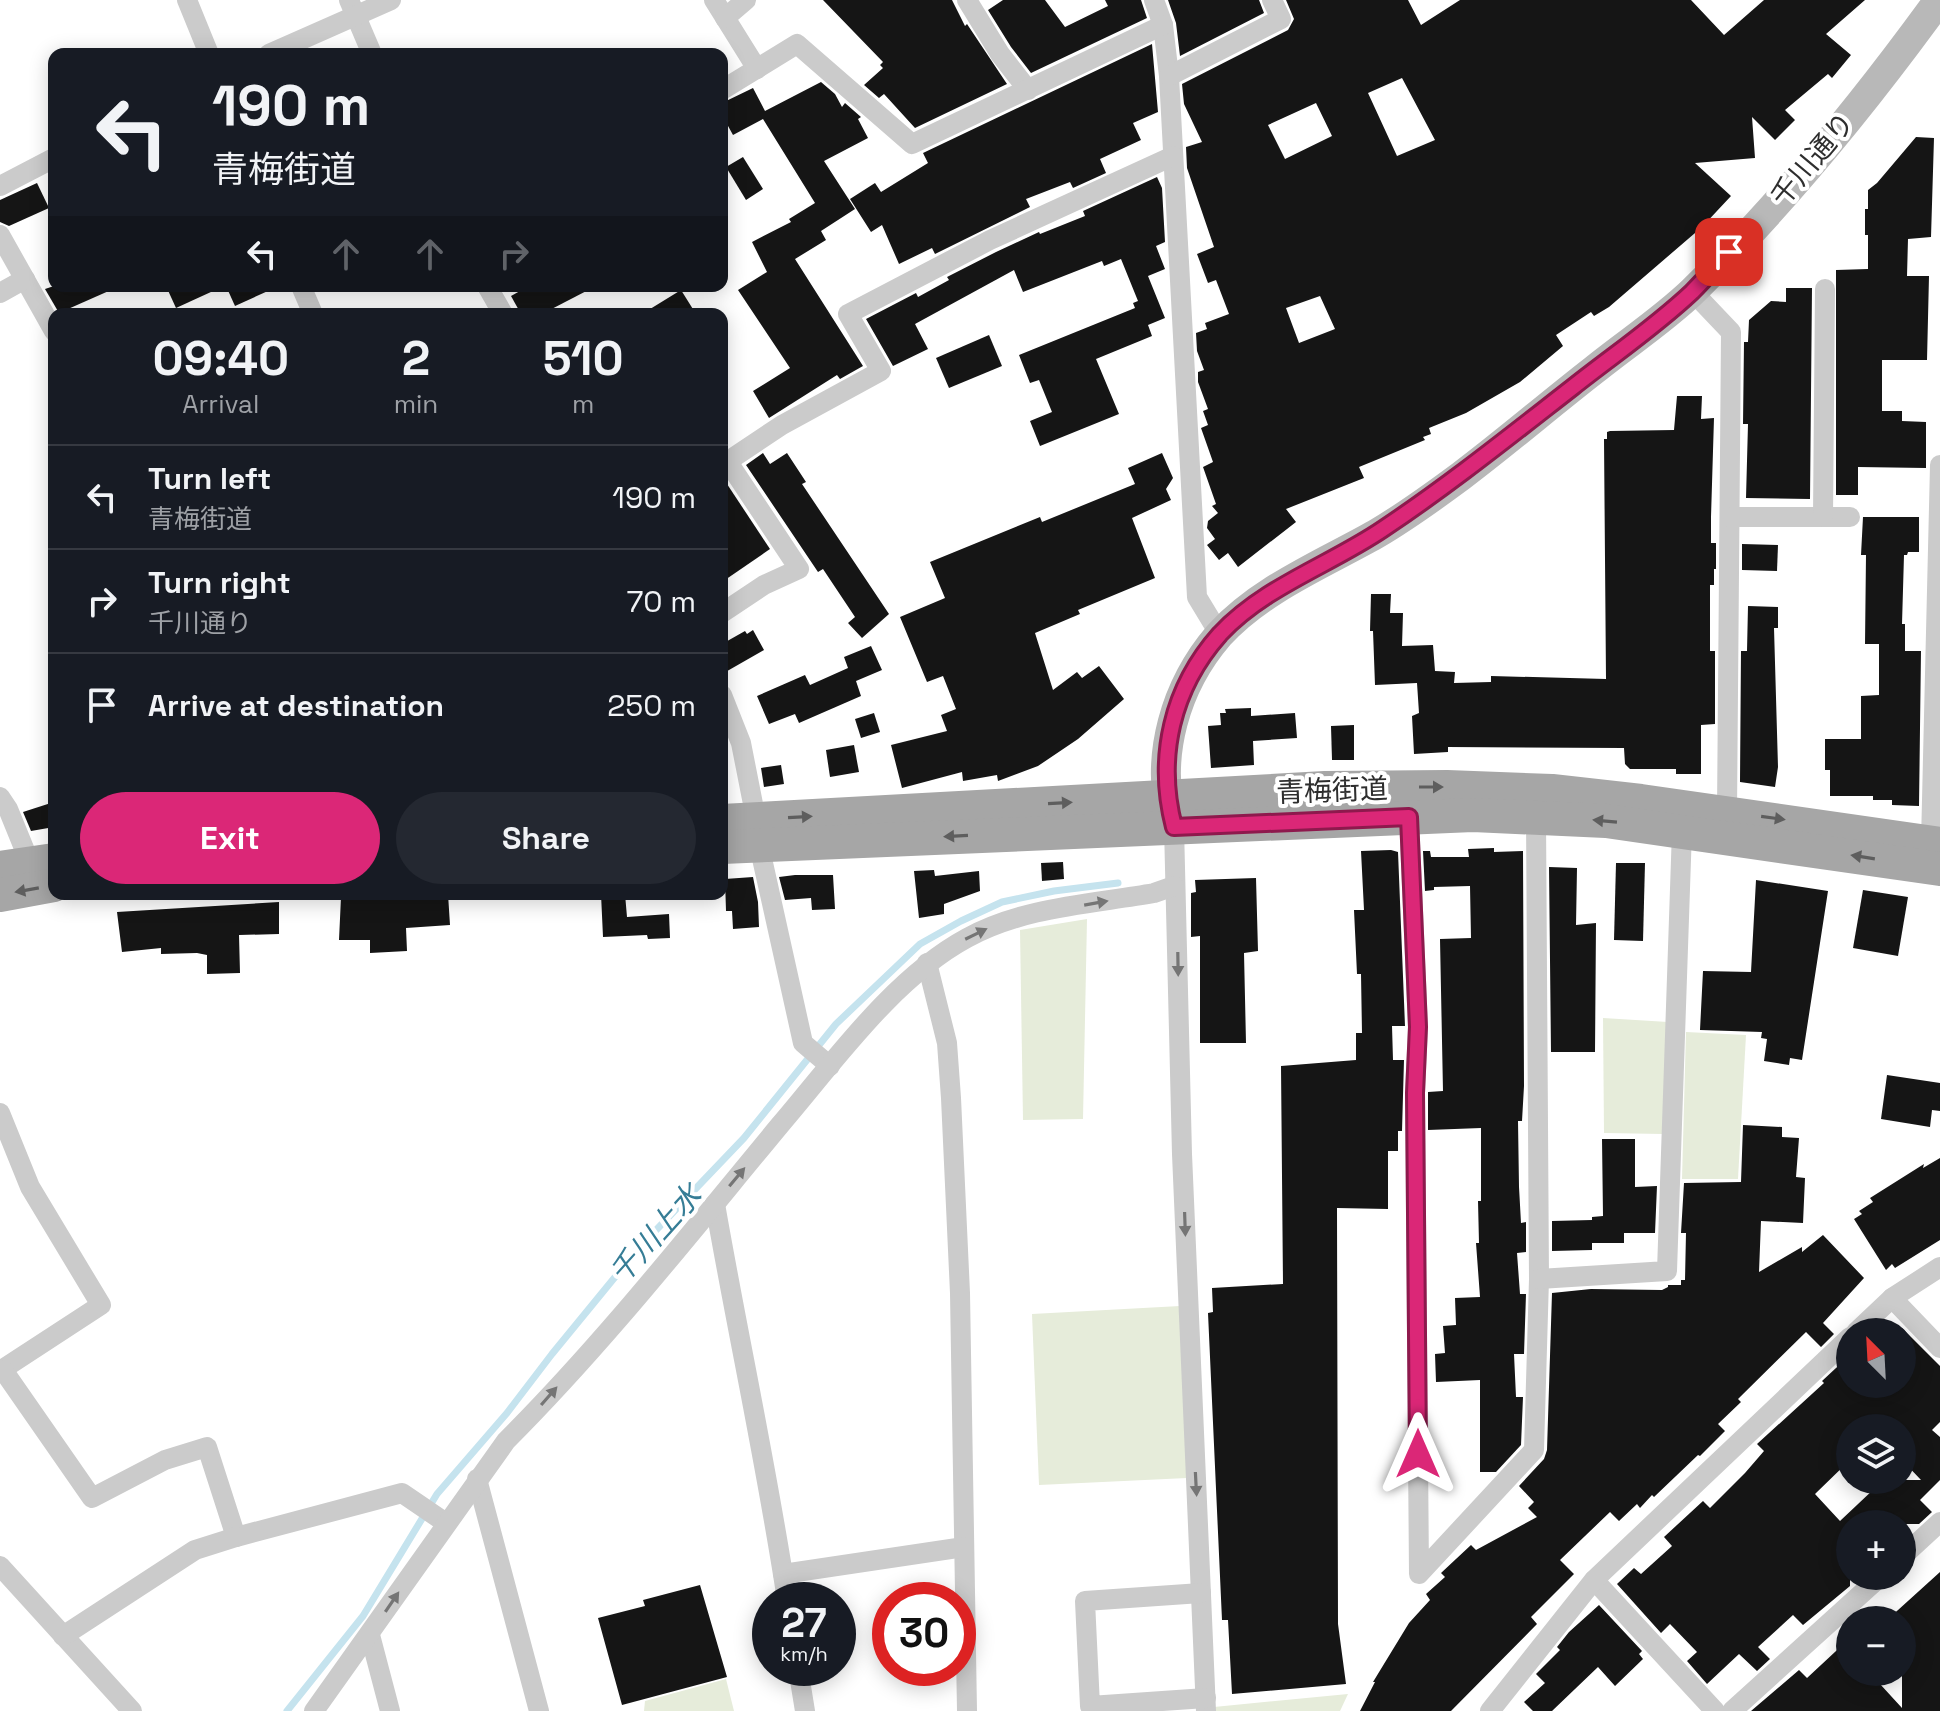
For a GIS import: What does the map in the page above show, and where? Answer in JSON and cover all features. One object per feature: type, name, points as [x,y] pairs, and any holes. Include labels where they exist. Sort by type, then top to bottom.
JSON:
[{"type":"main road","name":"千川通り","points":[[1170,812],[1166,750],[1175,714],[1194,671],[1220,635],[1254,604],[1379,532],[1461,476],[1692,291],[1798,177],[1939,0]]},
{"type":"main road","name":"青梅街道","points":[[1170,812],[1325,788],[1447,787],[1552,791],[1727,812],[1937,852]]},
{"type":"main road","name":"青梅街道","points":[[728,823],[757,832],[1170,812],[1409,817],[1473,815],[1606,821],[1937,852]]},
{"type":"main road","name":"青梅街道","points":[[728,844],[757,832]]},
{"type":"main road","points":[[0,895],[34,869]]},
{"type":"street","points":[[187,0],[207,48]]},
{"type":"street","points":[[280,48],[352,8],[391,0]]},
{"type":"street","points":[[714,0],[757,69]]},
{"type":"street","points":[[725,18],[746,0]]},
{"type":"street","points":[[967,0],[1000,54],[1028,90]]},
{"type":"street","points":[[1154,0],[1163,25],[1169,76],[1197,597],[1220,635]]},
{"type":"street","points":[[1169,76],[1281,19],[1272,0]]},
{"type":"street","points":[[352,8],[369,48]]},
{"type":"street","points":[[728,86],[797,44],[912,144],[1163,25]]},
{"type":"street","points":[[728,462],[782,425],[881,371],[848,314],[990,240],[1173,156]]},
{"type":"street","points":[[0,186],[48,161]]},
{"type":"street","points":[[0,235],[48,320]]},
{"type":"street","points":[[0,293],[25,279]]},
{"type":"street","points":[[1823,517],[1825,289]]},
{"type":"street","points":[[1692,291],[1731,332],[1727,812]]},
{"type":"street","points":[[1937,852],[1940,465]]},
{"type":"street","points":[[728,468],[799,569],[764,585],[728,609]]},
{"type":"street","points":[[1730,517],[1850,517]]},
{"type":"street","points":[[728,710],[741,743],[803,1043],[826,1063]]},
{"type":"street","points":[[0,797],[34,869]]},
{"type":"street","points":[[1170,812],[1206,1704],[1090,1706],[1085,1601],[1201,1593]]},
{"type":"street","points":[[1409,817],[1418,1027],[1415,1093],[1419,1574],[1534,1450],[1539,1279],[1536,817]]},
{"type":"street","points":[[1539,1279],[1667,1271],[1682,830]]},
{"type":"street","points":[[314,1711],[370,1635],[441,1519],[715,1204],[826,1063],[927,963],[966,938],[1019,916],[1154,893],[1174,886]]},
{"type":"street","points":[[927,963],[947,1043],[951,1098],[960,1293],[967,1711]]},
{"type":"street","points":[[0,1113],[30,1187],[101,1305],[1,1371],[92,1498],[165,1460],[207,1447],[236,1537]]},
{"type":"street","points":[[715,1204],[784,1582]]},
{"type":"street","points":[[1871,1318],[1892,1298],[1940,1267]]},
{"type":"street","points":[[1892,1298],[1940,1348]]},
{"type":"street","points":[[1490,1711],[1594,1580],[1836,1350]]},
{"type":"street","points":[[477,1479],[539,1711]]},
{"type":"street","points":[[63,1636],[195,1550],[236,1537],[402,1493],[441,1519]]},
{"type":"street","points":[[1916,1544],[1940,1522]]},
{"type":"street","points":[[783,1574],[964,1547]]},
{"type":"street","points":[[0,1566],[132,1711]]},
{"type":"street","points":[[1594,1580],[1715,1711]]},
{"type":"street","points":[[1732,1711],[1866,1590]]},
{"type":"street","points":[[370,1635],[390,1711]]},
{"type":"street","points":[[801,1686],[805,1711]]},
{"type":"green space","points":[[1087,919],[1083,1119],[1023,1120],[1020,930]]},
{"type":"green space","points":[[1603,1018],[1668,1022],[1663,1134],[1604,1133]]},
{"type":"green space","points":[[1686,1032],[1746,1035],[1738,1179],[1682,1179]]},
{"type":"green space","points":[[1180,1306],[1187,1478],[1039,1485],[1032,1314]]},
{"type":"green space","points":[[726,1679],[734,1711],[644,1711],[645,1701]]},
{"type":"green space","points":[[1348,1694],[1340,1711],[1214,1711],[1214,1707]]},
{"type":"building","points":[[823,0],[952,0],[965,26],[967,24],[1007,84],[915,128],[884,94],[879,98],[864,85],[883,68],[880,65],[883,62]]},
{"type":"building","points":[[1003,0],[1045,0],[1065,27],[1108,6],[1105,0],[1141,0],[1147,18],[1031,73],[988,10]]},
{"type":"building","points":[[1168,0],[1259,0],[1264,13],[1180,56],[1176,23]]},
{"type":"building","points":[[1286,0],[1408,0],[1421,25],[1460,0],[1691,0],[1724,35],[1764,0],[1865,0],[1826,34],[1851,55],[1832,78],[1828,74],[1785,110],[1795,120],[1775,140],[1752,117],[1755,158],[1695,163],[1731,196],[1702,227],[1609,307],[1594,316],[1591,312],[1556,335],[1563,346],[1520,382],[1466,413],[1429,428],[1431,434],[1423,437],[1425,440],[1359,467],[1364,478],[1286,509],[1296,522],[1238,567],[1228,553],[1219,560],[1207,545],[1215,539],[1207,528],[1208,521],[1218,513],[1212,506],[1216,504],[1203,467],[1213,462],[1201,428],[1208,425],[1203,411],[1208,409],[1198,382],[1198,372],[1204,370],[1197,351],[1196,333],[1207,329],[1205,323],[1229,314],[1216,280],[1208,283],[1197,254],[1214,247],[1187,168],[1186,147],[1202,142],[1184,104],[1182,84],[1288,30],[1294,19]],"holes":[[[1402,78],[1435,140],[1397,156],[1368,93]],[[1316,103],[1332,136],[1285,159],[1268,125]],[[1320,296],[1335,329],[1299,343],[1286,308]]]},
{"type":"building","points":[[1152,44],[1158,112],[1133,123],[1141,140],[1100,159],[1106,173],[1073,188],[1070,182],[1026,199],[1030,207],[935,254],[932,248],[899,264],[882,225],[871,232],[850,199],[875,183],[881,192],[928,163],[923,153]]},
{"type":"building","points":[[821,82],[835,94],[842,107],[845,103],[861,117],[858,119],[868,138],[824,161],[855,209],[821,231],[826,240],[795,259],[863,366],[840,379],[837,375],[769,418],[753,391],[790,368],[738,290],[767,272],[752,242],[791,222],[789,219],[815,203],[763,119],[733,135],[728,126],[728,100],[753,88],[765,111]]},
{"type":"building","points":[[1916,137],[1934,138],[1931,237],[1908,239],[1907,276],[1929,276],[1927,360],[1882,360],[1882,411],[1902,411],[1902,421],[1926,422],[1926,468],[1858,467],[1858,495],[1836,495],[1836,270],[1868,269],[1865,209],[1868,209],[1868,190]]},
{"type":"building","points":[[743,157],[763,189],[746,200],[728,166]]},
{"type":"building","points":[[1157,177],[1162,188],[1165,242],[1156,246],[1165,269],[1148,276],[1165,318],[1148,325],[1152,336],[1096,359],[1119,414],[1040,446],[1030,421],[1052,412],[1039,380],[1030,383],[1019,355],[1135,308],[1133,303],[1138,301],[1121,259],[1104,266],[1102,261],[1023,292],[1014,270],[915,324],[928,349],[893,366],[866,319],[916,293],[918,297],[949,280],[947,277],[996,252],[1039,232],[1085,216],[1083,211]]},
{"type":"building","points":[[37,183],[48,208],[9,226],[0,222],[0,200]]},
{"type":"building","points":[[48,288],[48,292],[106,292],[70,308],[56,308],[45,289]]},
{"type":"building","points":[[1786,288],[1812,288],[1810,499],[1746,498],[1748,424],[1743,424],[1744,342],[1748,342],[1749,320],[1771,301],[1786,302]]},
{"type":"building","points":[[169,292],[211,292],[176,308]]},
{"type":"building","points":[[229,292],[266,292],[235,306]]},
{"type":"building","points":[[518,292],[584,292],[554,308],[518,308],[511,296]]},
{"type":"building","points":[[682,292],[692,308],[652,308]]},
{"type":"building","points":[[989,335],[1002,366],[949,388],[936,358]]},
{"type":"building","points":[[1677,396],[1702,396],[1701,419],[1714,418],[1711,543],[1716,543],[1716,569],[1714,585],[1710,585],[1710,651],[1715,651],[1715,724],[1701,725],[1701,774],[1676,774],[1676,769],[1630,769],[1625,764],[1624,748],[1448,747],[1448,752],[1414,754],[1412,716],[1419,713],[1417,683],[1375,685],[1373,631],[1370,631],[1371,594],[1391,594],[1390,613],[1403,613],[1402,646],[1433,645],[1435,671],[1455,672],[1454,683],[1491,682],[1491,676],[1606,679],[1604,439],[1610,431],[1674,430]]},
{"type":"building","points":[[763,453],[770,464],[787,453],[806,482],[802,484],[889,614],[862,638],[848,623],[855,617],[823,569],[818,572],[746,465]]},
{"type":"building","points":[[1162,453],[1173,478],[1166,489],[1171,500],[1132,518],[1155,578],[1078,610],[1080,614],[1035,633],[1053,690],[1077,672],[1082,678],[1099,666],[1124,699],[1078,739],[1038,766],[998,781],[997,775],[963,781],[962,772],[902,788],[891,745],[947,731],[941,715],[956,709],[943,676],[927,682],[900,617],[945,598],[930,562],[1040,517],[1042,522],[1135,484],[1128,468]]},
{"type":"building","points":[[728,486],[770,549],[728,578]]},
{"type":"building","points":[[1863,517],[1919,517],[1919,552],[1904,555],[1902,624],[1905,624],[1905,651],[1921,651],[1919,806],[1892,805],[1892,800],[1873,800],[1873,796],[1830,796],[1830,770],[1825,770],[1825,739],[1861,739],[1861,696],[1879,695],[1879,644],[1865,644],[1866,555],[1861,555]]},
{"type":"building","points":[[1742,544],[1778,545],[1777,571],[1742,570]]},
{"type":"building","points":[[1748,606],[1778,607],[1778,628],[1774,628],[1778,767],[1775,787],[1740,782],[1741,651],[1747,651]]},
{"type":"building","points":[[753,630],[764,650],[728,671],[728,641],[745,631],[747,634]]},
{"type":"building","points":[[871,646],[882,670],[856,681],[861,696],[799,723],[795,714],[769,724],[757,696],[805,675],[810,685],[848,668],[844,657]]},
{"type":"building","points":[[1251,708],[1251,716],[1295,713],[1297,738],[1253,741],[1254,765],[1211,768],[1208,726],[1221,725],[1220,713],[1226,713],[1225,709]]},
{"type":"building","points":[[874,713],[880,732],[861,738],[855,719]]},
{"type":"building","points":[[1354,725],[1354,760],[1332,760],[1331,726]]},
{"type":"building","points":[[854,745],[859,772],[830,777],[826,750]]},
{"type":"building","points":[[781,765],[784,784],[764,787],[761,768]]},
{"type":"building","points":[[48,804],[48,828],[31,831],[23,812]]},
{"type":"building","points":[[1494,848],[1494,852],[1523,851],[1524,1086],[1522,1121],[1518,1121],[1521,1223],[1526,1222],[1526,1252],[1517,1253],[1520,1294],[1526,1294],[1524,1354],[1514,1354],[1516,1397],[1523,1397],[1521,1445],[1496,1472],[1480,1472],[1480,1380],[1436,1382],[1435,1354],[1445,1353],[1443,1326],[1456,1325],[1455,1298],[1480,1297],[1476,1243],[1479,1243],[1478,1201],[1481,1201],[1481,1128],[1428,1130],[1428,1092],[1443,1091],[1440,939],[1471,938],[1470,886],[1434,887],[1434,890],[1425,891],[1423,851],[1430,851],[1431,857],[1469,857],[1468,849]]},
{"type":"building","points":[[1361,851],[1398,852],[1405,1026],[1392,1026],[1393,1060],[1404,1060],[1402,1131],[1398,1131],[1398,1151],[1388,1151],[1388,1209],[1337,1208],[1338,1624],[1346,1684],[1232,1694],[1228,1620],[1222,1620],[1208,1313],[1213,1312],[1212,1288],[1283,1284],[1281,1066],[1356,1060],[1356,1033],[1362,1033],[1361,974],[1357,974],[1354,910],[1364,910]]},
{"type":"building","points":[[1063,862],[1064,879],[1042,881],[1041,863]]},
{"type":"building","points":[[1616,863],[1645,863],[1643,941],[1614,940]]},
{"type":"building","points":[[1549,867],[1577,868],[1576,925],[1596,923],[1595,1052],[1551,1052]]},
{"type":"building","points":[[934,870],[935,876],[979,871],[980,891],[944,904],[944,914],[919,918],[914,871]]},
{"type":"building","points":[[833,875],[835,909],[812,910],[811,898],[785,900],[779,877]]},
{"type":"building","points":[[753,877],[759,927],[733,929],[732,911],[726,911],[728,879]]},
{"type":"building","points":[[1256,878],[1258,951],[1244,953],[1246,1043],[1200,1043],[1200,936],[1191,937],[1191,893],[1196,892],[1195,880]]},
{"type":"building","points":[[1756,880],[1828,891],[1802,1060],[1790,1058],[1789,1065],[1764,1061],[1767,1039],[1761,1038],[1762,1032],[1700,1030],[1703,971],[1751,972]]},
{"type":"building","points":[[1863,890],[1908,897],[1898,956],[1853,948]]},
{"type":"building","points":[[341,900],[448,900],[450,925],[406,928],[407,951],[370,953],[370,940],[339,940]]},
{"type":"building","points":[[601,900],[626,900],[627,917],[669,914],[670,938],[648,939],[647,935],[603,937]]},
{"type":"building","points":[[279,902],[279,934],[239,935],[240,973],[207,974],[207,955],[197,953],[161,954],[161,948],[122,952],[117,912]]},
{"type":"building","points":[[1887,1075],[1940,1083],[1940,1111],[1932,1110],[1930,1127],[1881,1119]]},
{"type":"building","points":[[1743,1125],[1782,1127],[1782,1137],[1799,1138],[1796,1177],[1805,1178],[1803,1223],[1761,1221],[1759,1272],[1802,1247],[1802,1252],[1823,1235],[1864,1278],[1823,1323],[1834,1334],[1821,1347],[1806,1332],[1738,1399],[1741,1402],[1718,1424],[1725,1431],[1700,1456],[1640,1508],[1637,1504],[1619,1521],[1610,1512],[1560,1560],[1574,1574],[1531,1617],[1537,1624],[1451,1711],[1360,1711],[1373,1682],[1409,1623],[1430,1600],[1426,1594],[1445,1577],[1441,1573],[1471,1545],[1476,1550],[1537,1517],[1528,1508],[1534,1502],[1519,1486],[1544,1459],[1547,1450],[1552,1293],[1591,1289],[1662,1290],[1668,1285],[1681,1285],[1681,1280],[1685,1280],[1686,1233],[1681,1233],[1684,1183],[1741,1182]]},
{"type":"building","points":[[1602,1139],[1635,1139],[1635,1187],[1657,1186],[1655,1233],[1624,1233],[1624,1243],[1592,1243],[1592,1250],[1552,1251],[1552,1221],[1592,1220],[1592,1217],[1603,1216]]},
{"type":"building","points":[[1940,1158],[1940,1240],[1895,1268],[1892,1264],[1886,1270],[1854,1219],[1862,1214],[1859,1211],[1873,1202],[1870,1198],[1924,1164],[1923,1168]]},
{"type":"building","points":[[1916,1342],[1940,1366],[1940,1422],[1932,1430],[1940,1437],[1940,1480],[1920,1500],[1932,1512],[1916,1524],[1916,1510],[1852,1510],[1869,1494],[1916,1494],[1916,1480],[1921,1480],[1916,1475],[1916,1414],[1836,1414],[1836,1474],[1815,1494],[1836,1517],[1836,1590],[1845,1590],[1803,1625],[1793,1615],[1758,1647],[1770,1659],[1757,1671],[1739,1654],[1707,1684],[1687,1661],[1697,1652],[1670,1624],[1661,1633],[1617,1584],[1634,1568],[1641,1574],[1672,1546],[1664,1537],[1703,1501],[1710,1508],[1764,1451],[1757,1444],[1824,1383],[1822,1381],[1836,1368],[1836,1398],[1916,1398]]},
{"type":"building","points":[[1940,1572],[1940,1711],[1751,1711],[1799,1670],[1807,1678],[1836,1651],[1836,1686],[1882,1686],[1902,1708],[1902,1686],[1916,1686],[1916,1606],[1902,1606]]},
{"type":"building","points":[[700,1585],[727,1677],[622,1705],[598,1618],[645,1606],[643,1600]]},
{"type":"building","points":[[1599,1605],[1642,1651],[1639,1654],[1643,1659],[1615,1686],[1598,1667],[1552,1711],[1533,1711],[1524,1702],[1545,1683],[1536,1674],[1560,1650],[1557,1647],[1569,1632]]},
{"type":"waterway","name":"千川上水","points":[[287,1711],[363,1616],[437,1494],[507,1413],[638,1249],[744,1138],[836,1024],[920,944],[961,921],[1002,902],[1054,891],[1118,883]]},
{"type":"route","points":[[1418,1454],[1415,1093],[1418,1027],[1409,817],[1174,827],[1166,797],[1166,750],[1175,714],[1183,692],[1206,652],[1236,619],[1254,604],[1379,532],[1461,476],[1682,300],[1729,252]]}]
